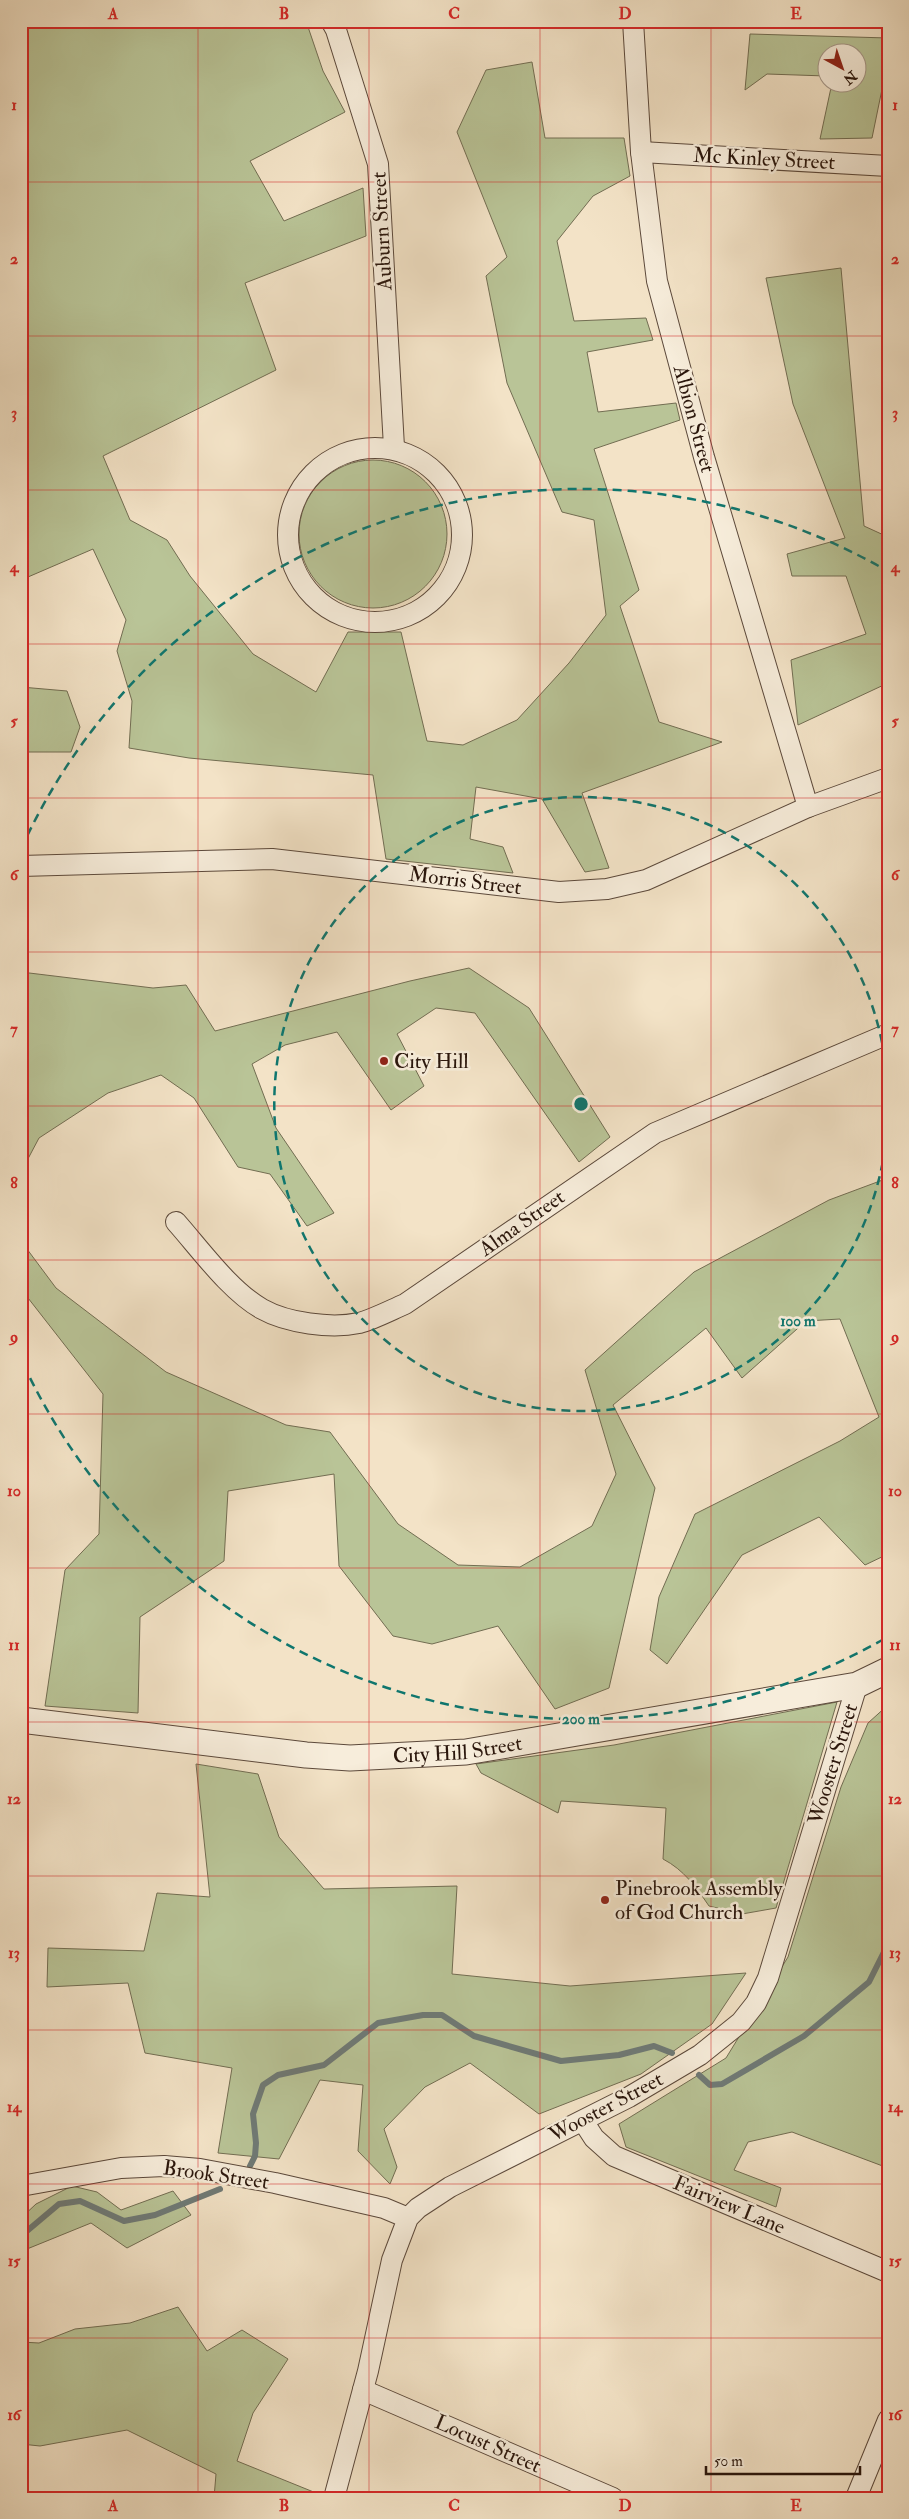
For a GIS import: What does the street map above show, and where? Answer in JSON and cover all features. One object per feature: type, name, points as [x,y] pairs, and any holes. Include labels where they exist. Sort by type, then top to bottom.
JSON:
[{"type":"street","name":"Albion Street","points":[[633,21],[641,152],[657,281],[704,456],[808,807]]},
{"type":"street","name":"Auburn Street","points":[[338,24],[378,164],[394,448]]},
{"type":"street","name":"Mc Kinley Street","points":[[641,152],[888,166]]},
{"type":"street","points":[[394,448],[414,456],[439,474],[460,510],[462,549],[453,574],[441,593],[427,606],[399,620],[383,623],[352,620],[318,602],[306,590],[292,563],[288,524],[304,483],[339,455],[360,449],[394,448]]},
{"type":"street","name":"Morris Street","points":[[21,866],[272,859],[559,892],[607,889],[646,880],[808,807],[888,778]]},
{"type":"street","name":"Alma Street","points":[[176,1222],[234,1286],[262,1309],[313,1325],[359,1323],[405,1304],[654,1133],[888,1034]]},
{"type":"street","name":"City Hill Street","points":[[21,1720],[315,1756],[350,1758],[466,1752],[857,1685],[888,1670]]},
{"type":"street","name":"Wooster Street","points":[[334,2498],[363,2390],[392,2260],[408,2218],[418,2208],[450,2187],[584,2121],[700,2055],[730,2032],[756,2003],[770,1969],[857,1685]]},
{"type":"street","name":"Fairview Lane","points":[[584,2121],[594,2138],[614,2156],[888,2272]]},
{"type":"street","name":"Brook Street","points":[[21,2186],[121,2168],[164,2166],[191,2168],[301,2189],[384,2208],[408,2218]]},
{"type":"street","name":"Locust Street","points":[[363,2390],[613,2498]]},
{"type":"street","points":[[856,2498],[888,2420]]},
{"type":"green space","points":[[21,21],[306,21],[323,71],[345,112],[250,161],[284,221],[363,188],[366,236],[245,283],[276,370],[103,456],[130,520],[167,540],[190,576],[253,654],[316,692],[348,632],[401,632],[427,741],[463,745],[517,720],[569,663],[606,615],[594,520],[562,512],[507,383],[486,276],[507,257],[457,132],[486,70],[532,62],[545,138],[624,138],[630,176],[593,196],[557,241],[574,321],[646,318],[653,340],[587,352],[598,412],[676,403],[680,420],[594,449],[639,590],[620,606],[659,722],[722,742],[582,793],[609,868],[585,872],[542,799],[476,787],[470,839],[503,847],[513,873],[386,859],[373,775],[189,758],[129,748],[132,701],[117,651],[126,620],[93,549],[21,580]]},
{"type":"green space","points":[[750,34],[888,38],[888,60],[872,138],[820,139],[830,92],[866,92],[866,42],[816,42],[816,76],[767,74],[745,90]]},
{"type":"green space","points":[[841,268],[864,526],[888,537],[888,683],[798,725],[791,660],[866,634],[846,576],[792,576],[787,554],[845,538],[793,404],[766,278]]},
{"type":"green space","points":[[373,460],[401,466],[425,482],[441,506],[447,534],[441,562],[425,586],[401,602],[373,608],[345,602],[321,586],[305,562],[299,534],[305,506],[321,482],[345,466]]},
{"type":"green space","points":[[21,687],[67,691],[80,727],[71,752],[21,752]]},
{"type":"green space","points":[[469,968],[529,1008],[610,1137],[579,1162],[475,1013],[436,1008],[397,1034],[424,1086],[391,1110],[337,1032],[285,1045],[252,1064],[276,1128],[334,1213],[307,1226],[270,1174],[238,1167],[194,1098],[161,1075],[108,1093],[39,1138],[21,1172],[21,972],[153,988],[186,985],[215,1031],[410,981]]},
{"type":"green space","points":[[888,1178],[888,1554],[865,1565],[819,1517],[742,1555],[667,1664],[650,1650],[659,1597],[695,1514],[840,1441],[879,1417],[840,1319],[806,1321],[742,1378],[706,1328],[613,1405],[655,1488],[609,1688],[555,1709],[498,1626],[432,1644],[393,1636],[339,1566],[334,1474],[228,1491],[224,1561],[140,1617],[138,1713],[45,1706],[65,1570],[99,1534],[103,1394],[21,1289],[21,1241],[56,1288],[166,1372],[286,1425],[330,1432],[398,1524],[458,1565],[520,1567],[592,1526],[616,1474],[585,1370],[694,1272],[829,1200]]},
{"type":"green space","points":[[837,1702],[776,1908],[742,1914],[709,1906],[683,1874],[663,1859],[666,1808],[561,1801],[558,1813],[481,1773],[476,1764],[614,1745]]},
{"type":"green space","points":[[888,1705],[888,2168],[792,2132],[748,2142],[734,2170],[781,2188],[776,2207],[626,2147],[619,2124],[726,2058],[788,1957],[841,1787],[868,1723]]},
{"type":"green space","points":[[196,1764],[258,1774],[279,1837],[324,1889],[457,1886],[452,1974],[570,1986],[746,1973],[712,2024],[641,2074],[539,2114],[470,2063],[425,2087],[384,2129],[397,2167],[390,2184],[358,2151],[363,2085],[320,2080],[279,2159],[218,2153],[232,2068],[145,2053],[128,1983],[47,1987],[48,1948],[144,1951],[157,1893],[210,1897]]},
{"type":"green space","points":[[72,2186],[97,2192],[121,2210],[173,2191],[191,2215],[127,2248],[91,2223],[27,2249],[21,2271],[21,2218],[36,2204]]},
{"type":"green space","points":[[178,2307],[207,2351],[242,2330],[288,2359],[253,2413],[237,2461],[321,2495],[320,2498],[214,2498],[216,2474],[127,2430],[40,2446],[21,2444],[21,2342],[39,2343],[75,2329],[130,2323]]},
{"type":"waterway","points":[[699,2075],[710,2085],[722,2084],[804,2036],[869,1982],[888,1944]]},
{"type":"waterway","points":[[250,2166],[255,2156],[256,2143],[253,2114],[263,2085],[278,2075],[324,2065],[378,2023],[423,2015],[442,2015],[474,2036],[561,2061],[619,2055],[654,2046],[672,2053]]},
{"type":"waterway","points":[[21,2236],[59,2204],[80,2201],[124,2221],[155,2215],[220,2189]]},
{"type":"place","name":"City Hill","points":[[384,1061]]},
{"type":"place","name":"Pinebrook Assembly of God Church","points":[[605,1900]]}]
